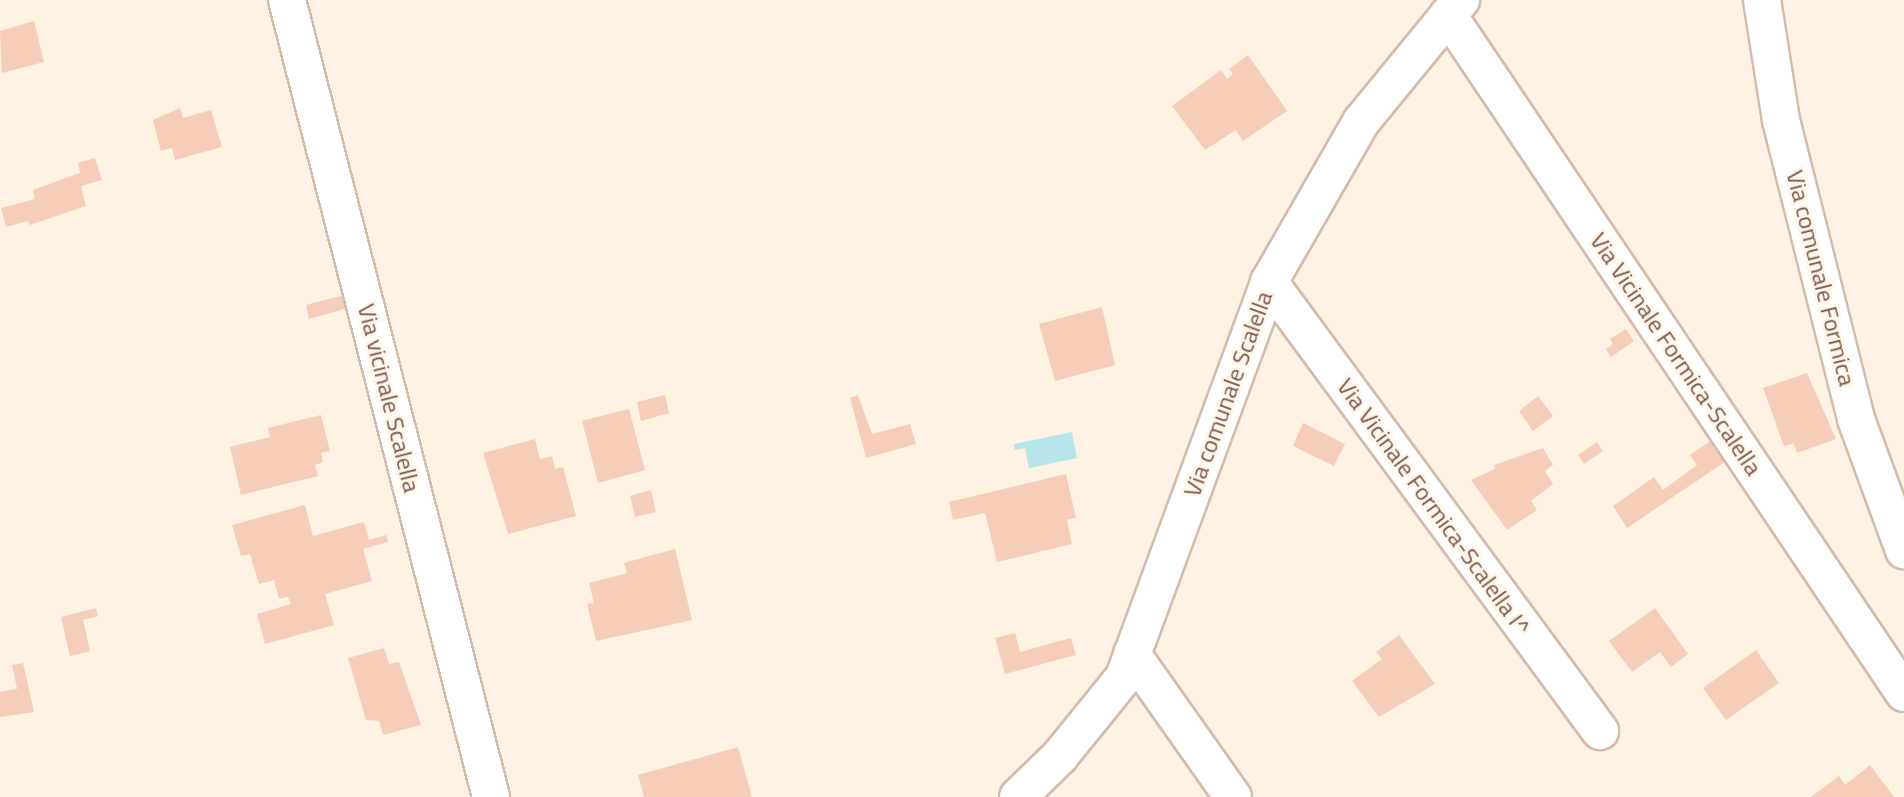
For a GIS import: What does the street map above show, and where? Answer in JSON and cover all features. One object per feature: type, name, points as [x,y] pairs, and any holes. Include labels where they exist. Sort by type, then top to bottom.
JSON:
[{"type":"street","name":"Via vicinale Scalella","points":[[287,0],[491,797]]},
{"type":"street","name":"Via comunale Formica","points":[[1762,0],[1781,120],[1856,419],[1904,550]]},
{"type":"street","name":"Via comunale Scalella","points":[[1018,797],[1124,677],[1269,282],[1361,122],[1455,7]]},
{"type":"street","name":"Via Vicinale Formica-Scalella","points":[[1455,7],[1904,693]]},
{"type":"street","name":"Via Vicinale Formica-Scalella I^","points":[[1269,282],[1600,731]]},
{"type":"street","points":[[1132,654],[1233,797]]},
{"type":"water","points":[[1072,432],[1077,458],[1029,468],[1025,448],[1015,450],[1014,444]]},
{"type":"building","points":[[34,21],[44,62],[2,73],[0,31]]},
{"type":"building","points":[[1248,55],[1287,111],[1243,141],[1236,130],[1205,150],[1172,106],[1221,70],[1227,79],[1233,74],[1229,69]]},
{"type":"building","points":[[180,108],[183,118],[211,110],[222,147],[175,160],[172,148],[161,151],[153,120]]},
{"type":"building","points":[[95,158],[102,180],[81,186],[86,206],[30,225],[28,221],[6,227],[1,208],[35,199],[33,190],[80,173],[78,163]]},
{"type":"building","points":[[344,295],[348,308],[309,319],[306,305]]},
{"type":"building","points":[[1102,307],[1115,365],[1055,381],[1039,324]]},
{"type":"building","points":[[1626,329],[1634,341],[1611,357],[1606,349],[1613,344],[1610,339]]},
{"type":"building","points":[[1807,373],[1836,439],[1797,453],[1794,443],[1784,446],[1763,388]]},
{"type":"building","points":[[665,395],[669,413],[641,421],[637,402]]},
{"type":"building","points":[[858,395],[872,434],[910,424],[916,444],[866,458],[850,398]]},
{"type":"building","points":[[1538,396],[1553,416],[1533,431],[1519,411]]},
{"type":"building","points":[[629,409],[645,470],[598,483],[582,421]]},
{"type":"building","points":[[321,415],[330,451],[321,453],[323,462],[315,465],[318,476],[241,495],[230,447],[270,437],[268,428]]},
{"type":"building","points":[[1303,423],[1345,444],[1334,466],[1293,446]]},
{"type":"building","points":[[1720,434],[1735,455],[1627,528],[1613,506],[1654,477],[1663,490],[1697,465],[1690,455]]},
{"type":"building","points":[[535,439],[540,459],[552,456],[555,469],[563,467],[576,516],[508,534],[483,453]]},
{"type":"building","points":[[1597,442],[1603,451],[1584,464],[1578,455]]},
{"type":"building","points":[[1543,448],[1553,465],[1545,471],[1553,484],[1531,501],[1537,510],[1507,530],[1471,480],[1495,469],[1494,465]]},
{"type":"building","points":[[1066,474],[1076,518],[1067,520],[1072,544],[997,562],[985,513],[953,520],[949,502]]},
{"type":"building","points":[[651,490],[656,512],[635,517],[630,496]]},
{"type":"building","points":[[305,505],[313,536],[364,522],[369,540],[386,535],[388,542],[363,549],[372,581],[325,594],[334,625],[265,644],[257,614],[291,604],[288,597],[279,599],[274,580],[259,584],[250,554],[241,556],[232,525]]},
{"type":"building","points":[[675,549],[692,620],[596,641],[587,604],[594,603],[589,583],[627,573],[624,563]]},
{"type":"building","points":[[96,608],[98,616],[83,620],[90,651],[70,656],[61,617]]},
{"type":"building","points":[[1655,608],[1688,654],[1671,667],[1660,652],[1632,672],[1609,641]]},
{"type":"building","points":[[1015,633],[1020,652],[1071,638],[1076,655],[1005,674],[995,638]]},
{"type":"building","points":[[1399,635],[1435,684],[1379,717],[1352,681],[1382,659],[1376,652]]},
{"type":"building","points":[[384,648],[389,664],[399,662],[421,725],[383,735],[379,721],[366,720],[348,658]]},
{"type":"building","points":[[1756,650],[1779,683],[1726,720],[1703,688]]},
{"type":"building","points":[[23,663],[34,712],[0,717],[0,692],[17,689],[12,665]]},
{"type":"building","points":[[738,747],[752,797],[644,797],[638,775]]},
{"type":"building","points":[[1870,765],[1894,797],[1811,797],[1839,776],[1845,785]]}]
